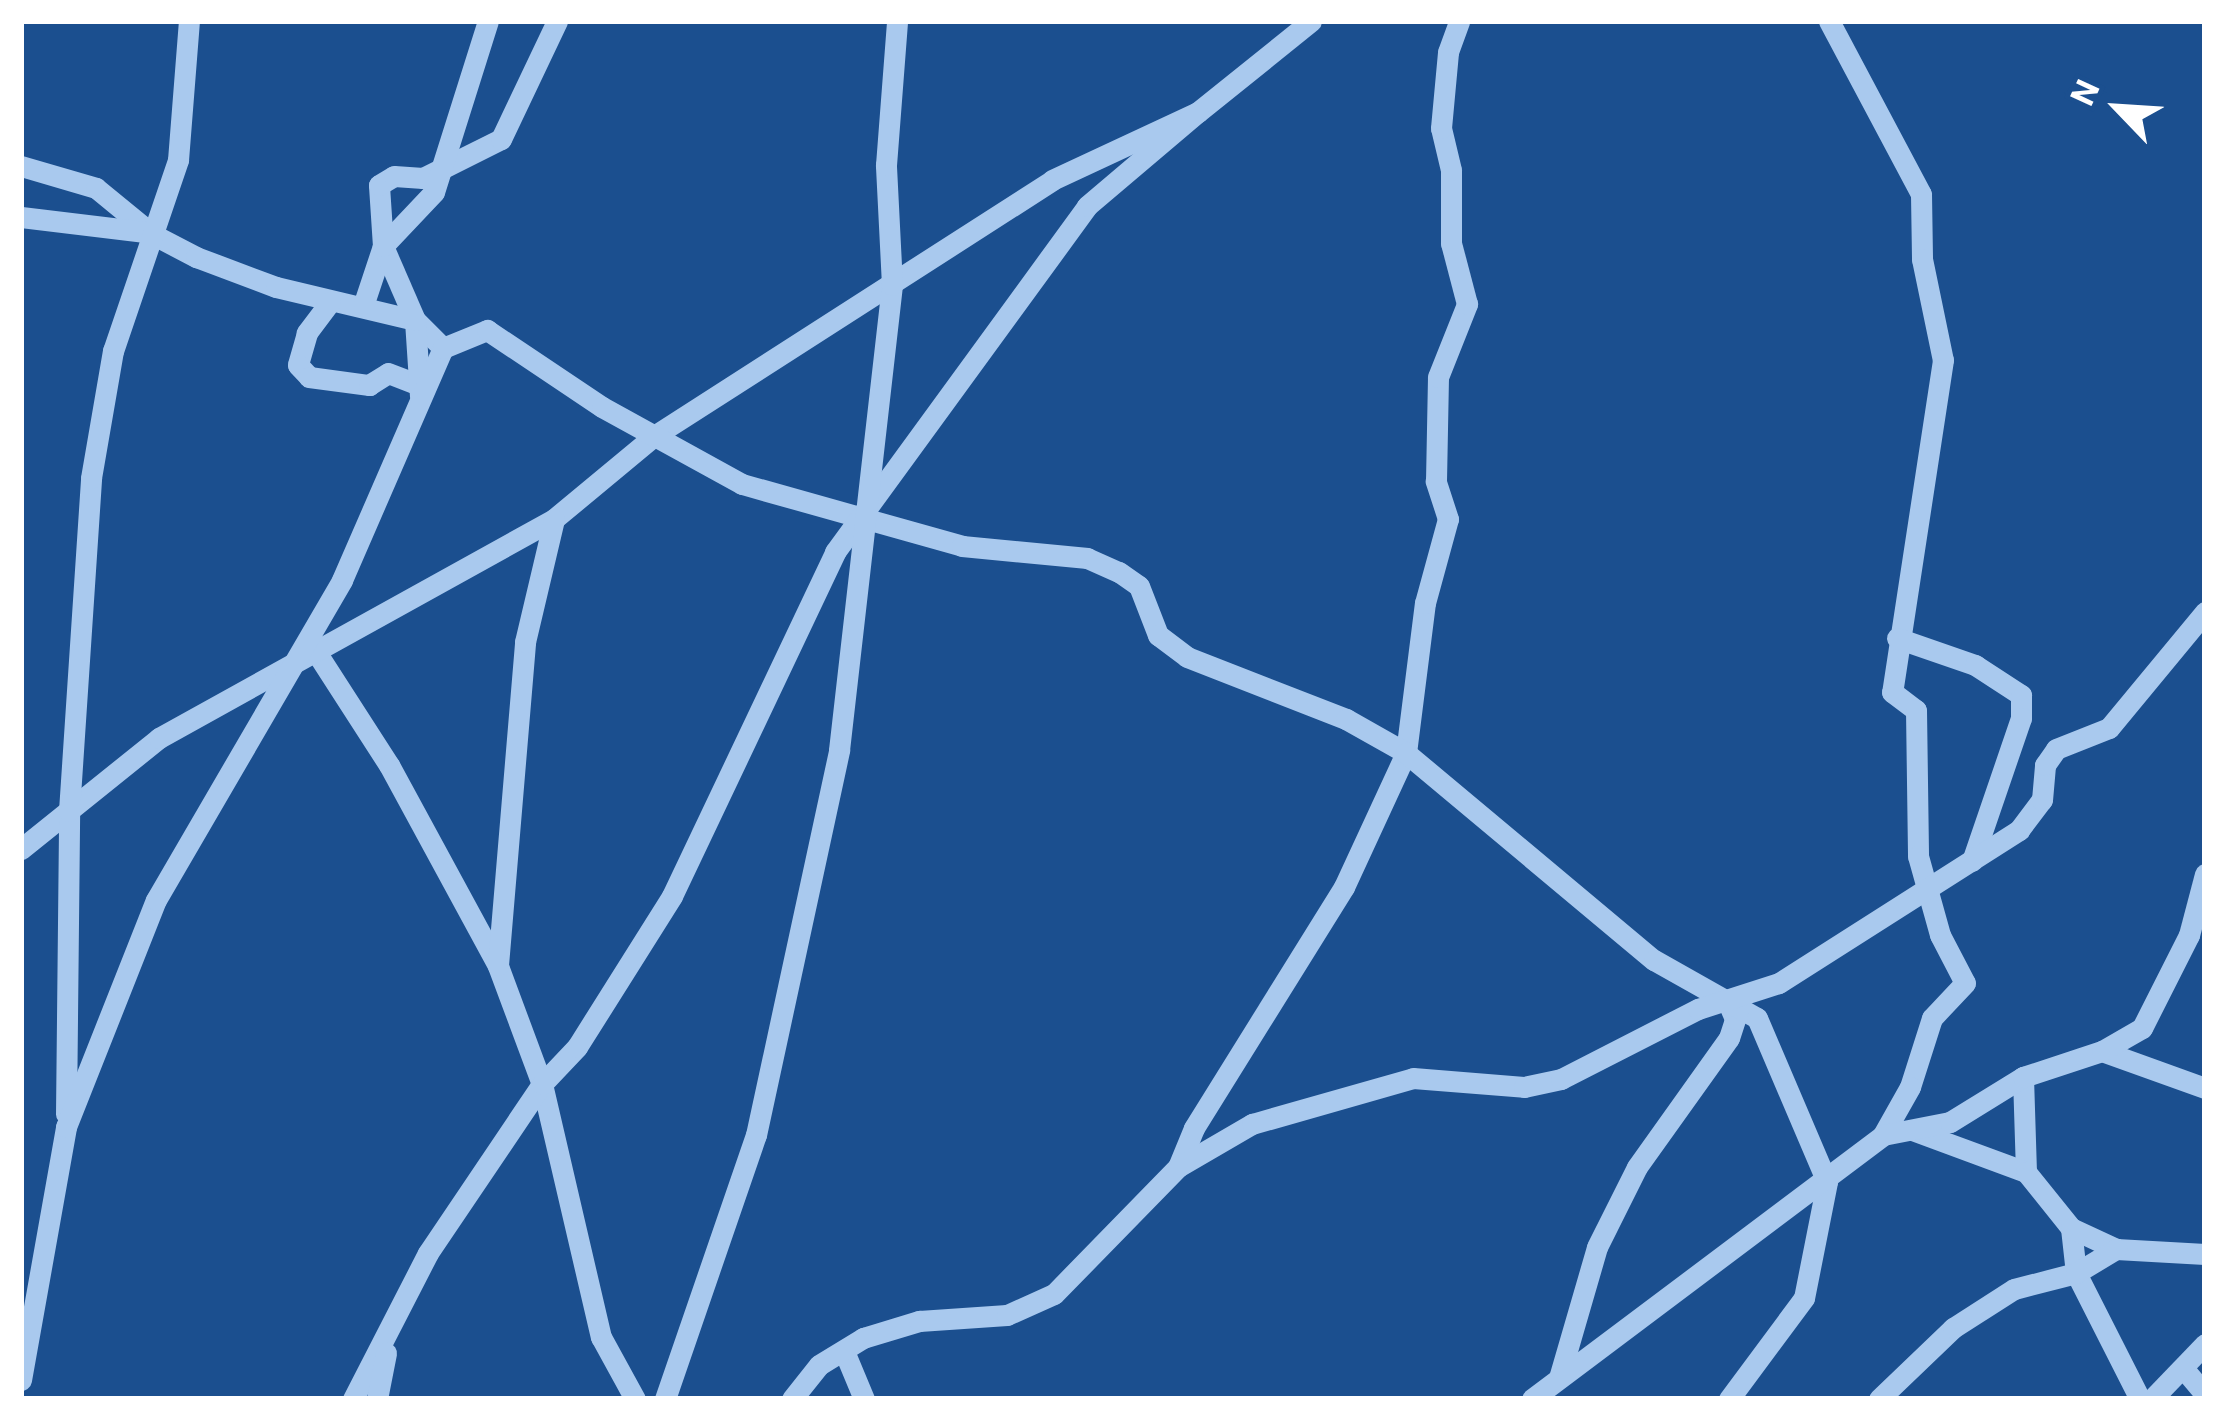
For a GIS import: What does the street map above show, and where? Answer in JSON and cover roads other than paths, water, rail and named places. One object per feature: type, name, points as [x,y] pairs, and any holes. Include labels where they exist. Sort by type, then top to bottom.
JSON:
[{"type":"street","points":[[21,1380],[66,1127],[69,811],[91,478],[113,351],[184,128],[189,21]]},
{"type":"street","points":[[364,303],[383,246],[434,192],[445,168],[488,21]]},
{"type":"street","points":[[443,348],[416,320],[383,246],[379,185],[445,168],[501,139],[557,21]]},
{"type":"street","points":[[665,1399],[722,1252],[802,945],[848,688],[892,285],[886,165],[897,21]]},
{"type":"street","points":[[353,1399],[428,1252],[542,1084],[577,1047],[672,896],[835,552],[1087,206],[1311,21]]},
{"type":"street","points":[[1178,1167],[1193,1128],[1344,887],[1406,753],[1425,603],[1448,519],[1436,468],[1438,377],[1467,304],[1451,244],[1442,128],[1448,52],[1459,21]]},
{"type":"street","points":[[1532,1399],[1555,1389],[1883,1135],[1910,1088],[1932,1018],[1965,982],[1925,892],[1916,710],[1892,692],[1943,359],[1922,259],[1921,194],[1829,21]]},
{"type":"street","points":[[21,849],[159,737],[554,519],[654,436],[1052,180],[1198,112]]},
{"type":"street","points":[[21,166],[96,188],[152,234]]},
{"type":"street","points":[[21,217],[152,234],[330,302],[364,303],[416,320]]},
{"type":"street","points":[[330,302],[307,333],[298,365],[309,377],[369,385],[388,373],[418,390]]},
{"type":"street","points":[[416,320],[418,390]]},
{"type":"street","points":[[66,1127],[156,900],[307,652],[418,390],[443,348],[488,330],[654,436],[742,484],[962,546],[1087,558],[1120,572],[1139,586],[1158,635],[1187,657],[1346,719],[1406,753],[1522,844],[1567,894],[1599,909],[1688,985],[1757,1018],[1827,1182],[1804,1298],[1730,1399]]},
{"type":"street","points":[[498,966],[525,642],[554,519]]},
{"type":"street","points":[[792,1399],[819,1366],[844,1351],[919,1321],[1007,1315],[1054,1294],[1178,1167],[1252,1124],[1374,1084],[1413,1078],[1524,1087],[1561,1079],[1727,1000],[1779,983],[2019,830],[2042,800],[2045,765],[2056,749],[2109,728],[2205,611]]},
{"type":"street","points":[[1897,638],[1976,665],[2021,695],[2021,718],[1972,861]]},
{"type":"street","points":[[307,652],[389,765],[498,966],[542,1084],[601,1337],[635,1399]]},
{"type":"street","points":[[1883,1135],[1950,1122],[2023,1077],[2102,1051],[2142,1028],[2159,1006],[2205,874]]},
{"type":"street","points":[[1555,1389],[1597,1247],[1637,1167],[1730,1038],[1735,1019],[1727,1000]]},
{"type":"street","points":[[2102,1051],[2205,1088]]},
{"type":"street","points":[[2023,1077],[2026,1172]]},
{"type":"street","points":[[1906,1128],[2026,1172],[2071,1228],[2116,1249],[2205,1254]]},
{"type":"street","points":[[2071,1228],[2076,1273],[2140,1399]]},
{"type":"street","points":[[1879,1399],[1953,1328],[2014,1289],[2076,1273],[2116,1249]]},
{"type":"street","points":[[377,1399],[390,1333]]},
{"type":"street","points":[[2152,1399],[2205,1344]]},
{"type":"street","points":[[844,1351],[864,1399]]},
{"type":"street","points":[[2183,1368],[2205,1394]]}]
